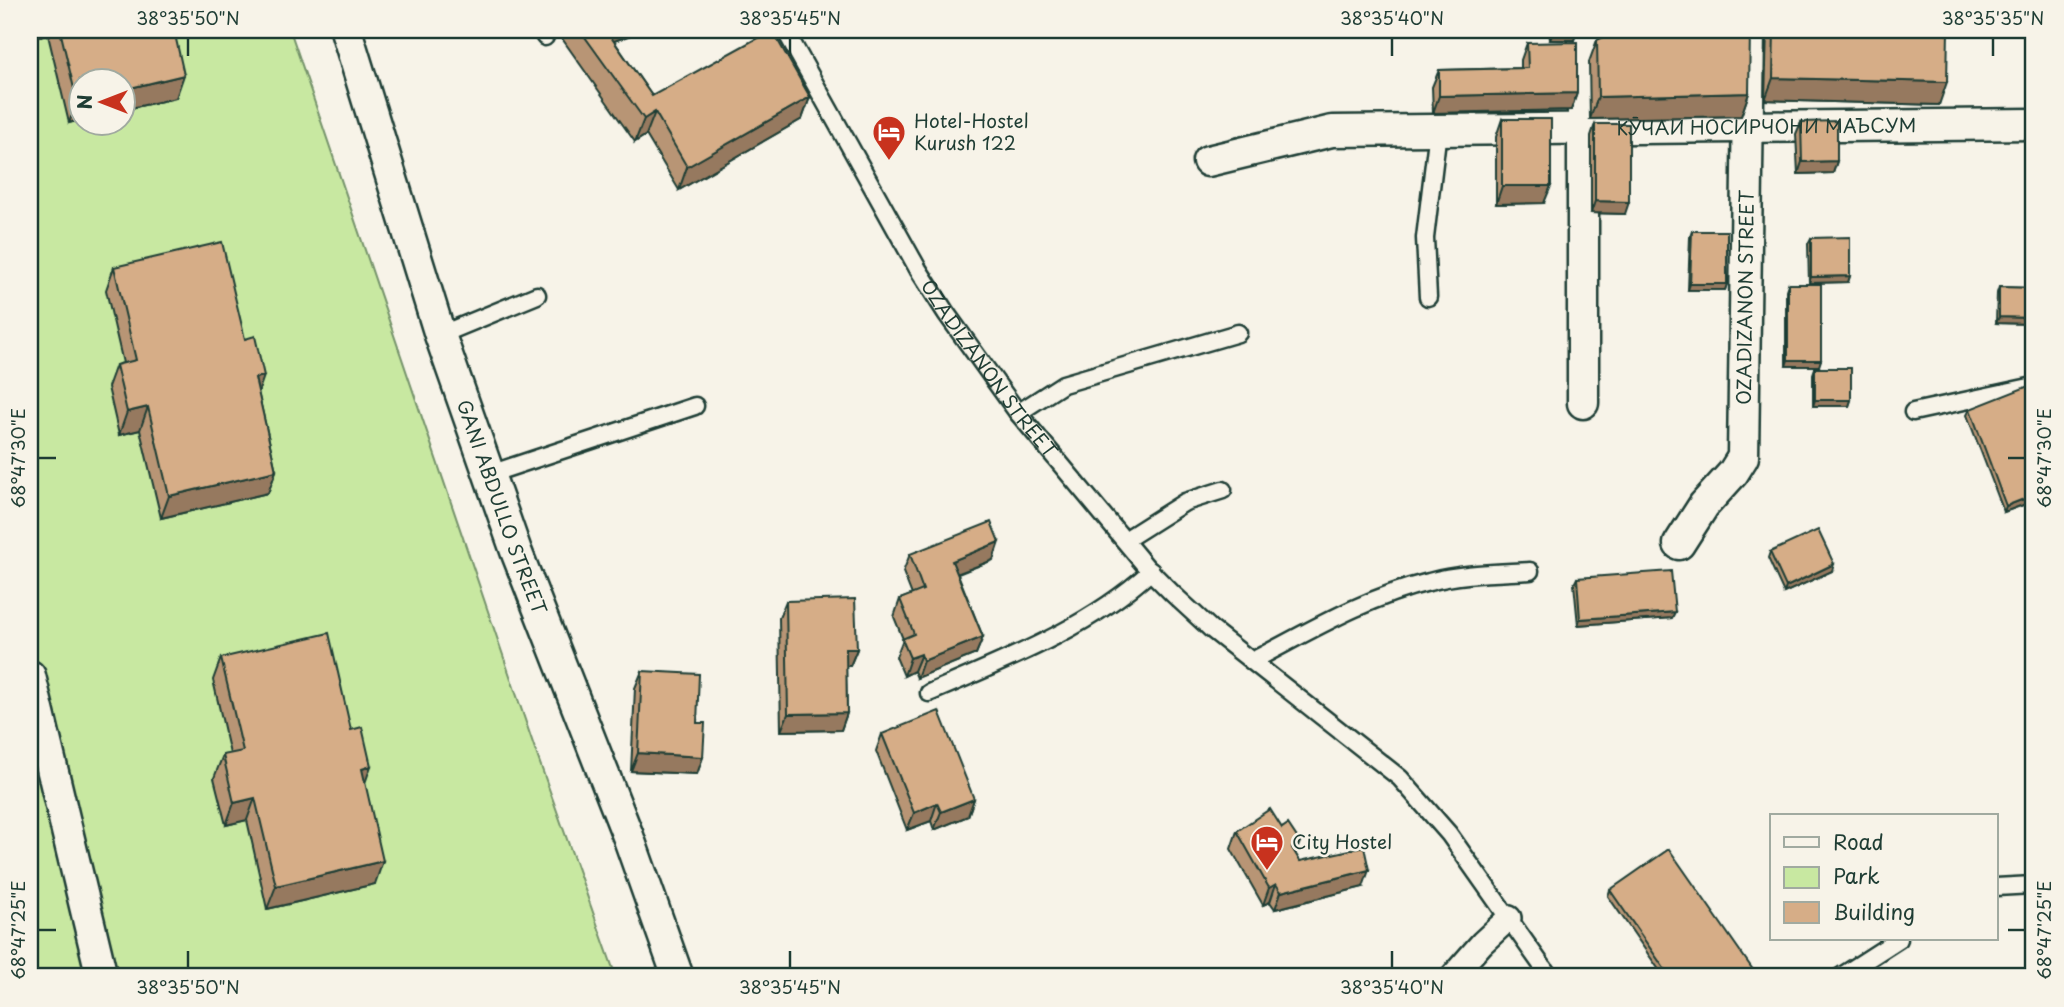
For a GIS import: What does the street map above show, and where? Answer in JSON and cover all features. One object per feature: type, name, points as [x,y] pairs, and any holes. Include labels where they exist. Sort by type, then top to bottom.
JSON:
[{"type":"street","name":"GANI ABDULLO STREET","points":[[346,30],[440,335],[516,551],[628,836],[678,977]]},
{"type":"street","points":[[1583,30],[1583,403]]},
{"type":"street","name":"OZADIZANON STREET","points":[[1679,544],[1704,505],[1739,466],[1743,457],[1749,30]]},
{"type":"street","name":"КӮЧАИ НОСИРЧОНИ МАЪСУМ","points":[[1209,161],[1332,131],[2034,124]]},
{"type":"street","points":[[30,676],[102,977]]},
{"type":"street","points":[[1452,977],[1509,918]]},
{"type":"lane","name":"OZADIZANON STREET","points":[[785,30],[918,269],[1018,413],[1151,571],[1211,629],[1400,778],[1449,834],[1550,977]]},
{"type":"lane","points":[[1428,297],[1426,238],[1438,130]]},
{"type":"lane","points":[[440,335],[537,295]]},
{"type":"lane","points":[[1018,413],[1063,384],[1238,333]]},
{"type":"lane","points":[[1913,412],[2034,386]]},
{"type":"lane","points":[[489,474],[695,406]]},
{"type":"lane","points":[[1125,540],[1185,502],[1223,490]]},
{"type":"lane","points":[[1252,661],[1364,605],[1429,581],[1530,570]]},
{"type":"lane","points":[[929,693],[1004,661],[1072,626],[1125,595],[1151,571]]},
{"type":"lane","points":[[1997,887],[2033,885]]},
{"type":"lane","points":[[1840,977],[1897,940]]},
{"type":"green space","points":[[30,30],[290,30],[537,755],[616,977],[30,977]]},
{"type":"building","points":[[60,30],[174,30],[184,75],[136,87],[136,66],[69,66]]},
{"type":"building","points":[[580,30],[606,30],[652,96],[772,30],[810,97],[687,167],[655,112],[644,119]]},
{"type":"building","points":[[1619,30],[1750,30],[1749,93],[1598,97],[1597,40]]},
{"type":"building","points":[[1774,30],[1948,30],[1947,82],[1773,78]]},
{"type":"building","points":[[1577,42],[1577,93],[1439,96],[1439,70],[1528,68],[1527,43]]},
{"type":"building","points":[[1502,119],[1551,119],[1551,186],[1502,186]]},
{"type":"building","points":[[1837,121],[1837,161],[1802,162],[1801,122]]},
{"type":"building","points":[[1595,124],[1629,124],[1629,202],[1595,201]]},
{"type":"building","points":[[1692,231],[1727,231],[1727,284],[1690,284]]},
{"type":"building","points":[[1850,237],[1850,276],[1811,277],[1811,238]]},
{"type":"building","points":[[222,242],[245,339],[255,336],[264,376],[255,378],[276,471],[169,496],[148,407],[127,412],[116,365],[136,360],[114,267]]},
{"type":"building","points":[[1788,284],[1821,284],[1821,360],[1788,360]]},
{"type":"building","points":[[1999,287],[2034,288],[2034,318],[1999,317]]},
{"type":"building","points":[[1815,368],[1851,368],[1851,400],[1815,400]]},
{"type":"building","points":[[2031,385],[2034,394],[2034,495],[2006,506],[1970,409]]},
{"type":"building","points":[[991,522],[999,542],[952,561],[983,637],[923,661],[921,654],[910,658],[902,639],[914,634],[900,599],[923,590],[910,554]]},
{"type":"building","points":[[1818,530],[1834,564],[1786,587],[1770,552]]},
{"type":"building","points":[[1671,571],[1675,612],[1580,619],[1577,578]]},
{"type":"building","points":[[855,599],[857,649],[846,649],[847,713],[788,714],[786,601]]},
{"type":"building","points":[[329,633],[351,730],[362,727],[371,766],[362,769],[383,861],[276,886],[255,798],[234,803],[223,755],[243,751],[221,658]]},
{"type":"building","points":[[642,671],[699,674],[697,723],[705,723],[703,757],[638,753]]},
{"type":"building","points":[[939,711],[974,799],[941,812],[937,803],[914,813],[882,734]]},
{"type":"building","points":[[1270,809],[1282,828],[1288,824],[1300,842],[1292,848],[1300,861],[1364,847],[1369,870],[1281,892],[1276,884],[1269,888],[1237,831]]},
{"type":"building","points":[[1669,849],[1758,977],[1670,977],[1610,890]]},
{"type":"place","name":"Hotel-Hostel Kurush 122","points":[[889,162]]},
{"type":"place","name":"City Hostel","points":[[1267,872]]}]
